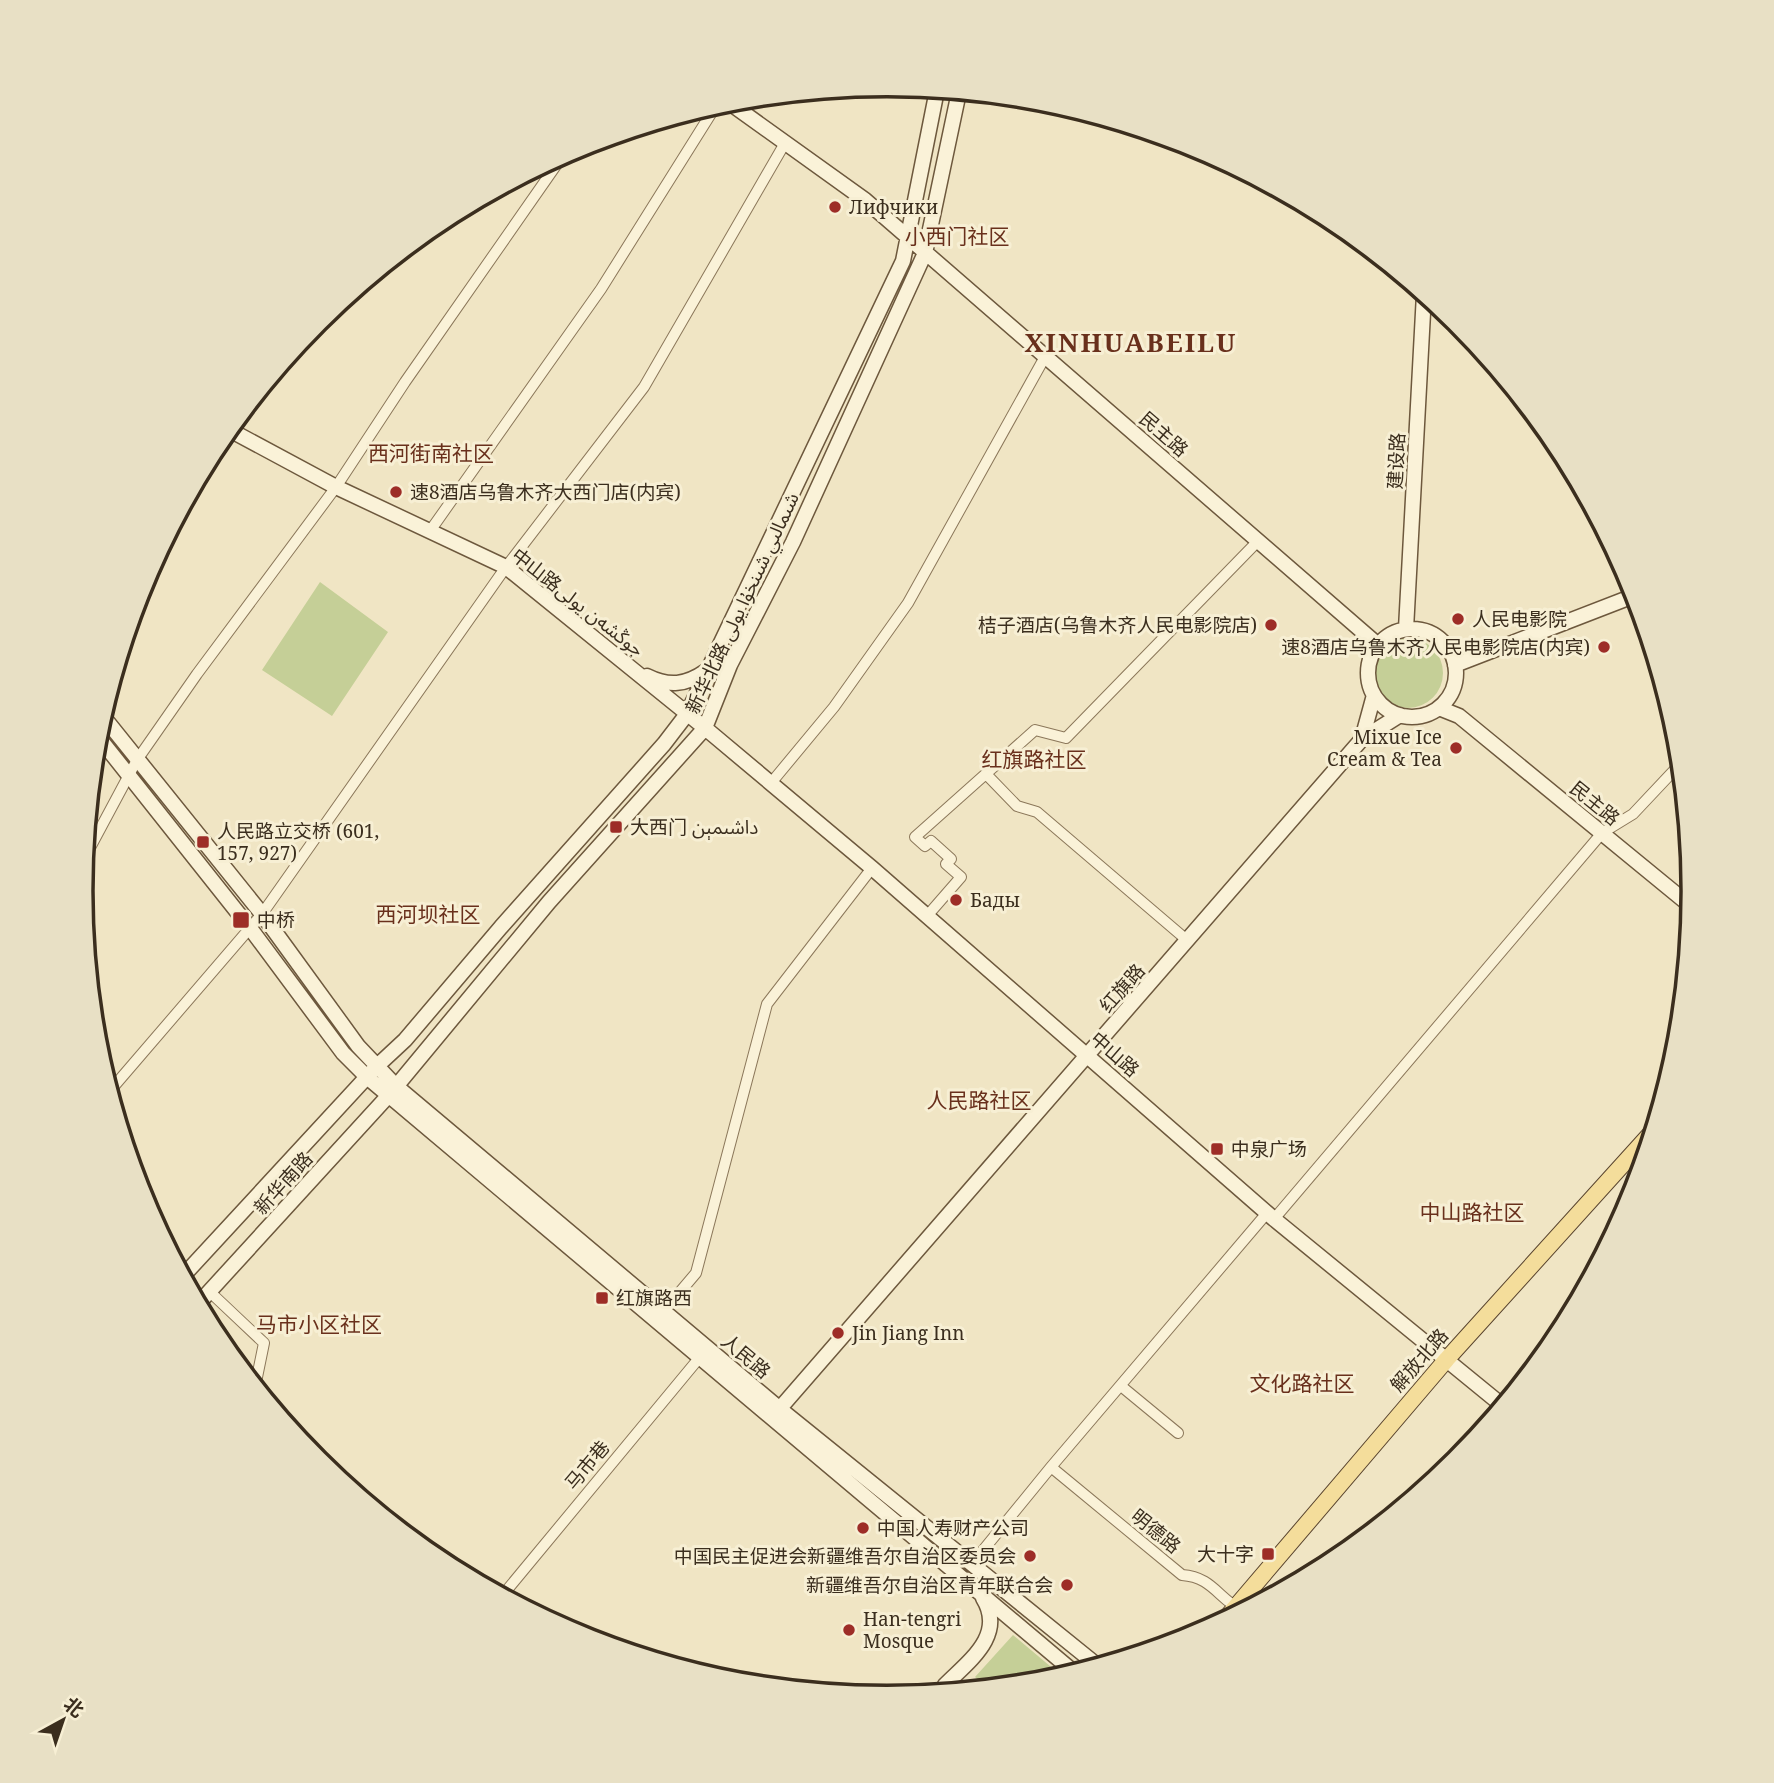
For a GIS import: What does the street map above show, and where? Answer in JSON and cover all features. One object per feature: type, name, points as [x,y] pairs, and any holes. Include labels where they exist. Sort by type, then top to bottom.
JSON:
[{"type":"main road","name":"新华北路 شىمالىي شىنخۇا يولى","points":[[372,1072],[405,1040],[500,927],[664,744],[687,713],[903,261],[935,99]]},
{"type":"main road","name":"新华北路 شىمالىي شىنخۇا يولى","points":[[392,1091],[549,902],[705,728],[730,665],[793,542],[925,253],[957,101]]},
{"type":"main road","name":"民主路","points":[[741,111],[865,201],[1378,645]]},
{"type":"main road","name":"建设路","points":[[1406,629],[1423,306]]},
{"type":"main road","name":"中山路جوڭشەن يولى","points":[[238,434],[336,487],[506,567],[705,728]]},
{"type":"main road","points":[[1455,664],[1625,599]]},
{"type":"main road","points":[[1406,629],[1432,634],[1451,652],[1455,664],[1453,688],[1439,708],[1413,717],[1400,715],[1381,704],[1369,682],[1371,656],[1378,645],[1386,637],[1406,629]]},
{"type":"main road","points":[[632,669],[659,682],[676,684],[693,680],[707,670]]},
{"type":"main road","points":[[1363,739],[1374,695]]},
{"type":"main road","name":"民主路","points":[[1439,708],[1459,716],[1681,898]]},
{"type":"main road","points":[[713,710],[718,729],[726,744],[738,756]]},
{"type":"main road","points":[[1363,739],[1400,715]]},
{"type":"main road","points":[[111,726],[262,914],[358,1046],[372,1072]]},
{"type":"main road","name":"中山路","points":[[705,728],[872,868],[1271,1216],[1496,1400]]},
{"type":"main road","name":"红旗路","points":[[776,1414],[1363,739]]},
{"type":"main road","points":[[106,748],[250,928],[343,1053],[372,1072]]},
{"type":"main road","name":"人民路","points":[[372,1072],[700,1357],[1090,1660]]},
{"type":"main road","name":"新华南路","points":[[189,1270],[372,1072]]},
{"type":"main road","name":"人民路","points":[[392,1091],[663,1312],[972,1586],[1065,1665]]},
{"type":"main road","name":"新华南路","points":[[204,1298],[392,1091]]},
{"type":"main road","name":"解放北路","points":[[1249,1598],[1447,1359],[1639,1146]]},
{"type":"main road","points":[[947,1683],[986,1643],[990,1631],[988,1606],[972,1586]]},
{"type":"street","points":[[430,531],[601,289],[708,118]]},
{"type":"street","points":[[117,1083],[262,914],[506,567],[644,387],[785,143]]},
{"type":"street","points":[[94,840],[137,760],[197,674],[336,487],[405,382],[551,172]]},
{"type":"street","points":[[771,783],[834,707],[908,603],[1046,355]]},
{"type":"street","points":[[927,916],[961,877],[946,864],[951,859],[931,841],[925,846],[915,837],[1035,730],[1066,737],[1258,541]]},
{"type":"street","points":[[971,1565],[1051,1467],[1602,833],[1633,814],[1672,773]]},
{"type":"street","points":[[986,774],[1017,806],[1037,812],[1188,942]]},
{"type":"street","points":[[663,1312],[696,1273],[767,1003],[872,868]]},
{"type":"street","points":[[210,1292],[264,1343],[257,1375]]},
{"type":"street","name":"马市巷","points":[[508,1589],[700,1357]]},
{"type":"street","points":[[1121,1386],[1178,1433]]},
{"type":"street","name":"明德路","points":[[1051,1467],[1182,1575],[1198,1576],[1234,1606]]},
{"type":"green space","points":[[320,582],[388,632],[332,716],[262,670]]},
{"type":"green space","points":[[1408,638],[1433,648],[1443,673],[1433,698],[1408,708],[1383,698],[1373,673],[1383,648]]},
{"type":"green space","points":[[1013,1635],[1052,1668],[991,1679],[979,1680],[975,1677]]},
{"type":"place","name":"Лифчики","points":[[835,207]]},
{"type":"place","name":"速8酒店乌鲁木齐大西门店(内宾)","points":[[396,492]]},
{"type":"place","name":"人民电影院","points":[[1458,619]]},
{"type":"place","name":"桔子酒店(乌鲁木齐人民电影院店)","points":[[1271,625]]},
{"type":"place","name":"速8酒店乌鲁木齐人民电影院店(内宾)","points":[[1604,647]]},
{"type":"place","name":"Mixue Ice Cream & Tea","points":[[1456,748]]},
{"type":"place","name":"大西门 داشىمېن","points":[[616,827]]},
{"type":"place","name":"人民路立交桥 (601, 157, 927)","points":[[203,842]]},
{"type":"place","name":"Бады","points":[[956,900]]},
{"type":"place","name":"中桥","points":[[241,920]]},
{"type":"place","name":"中泉广场","points":[[1217,1149]]},
{"type":"place","name":"红旗路西","points":[[602,1298]]},
{"type":"place","name":"Jin Jiang Inn","points":[[838,1333]]},
{"type":"place","name":"中国人寿财产公司","points":[[863,1528]]},
{"type":"place","name":"大十字","points":[[1268,1554]]},
{"type":"place","name":"中国民主促进会新疆维吾尔自治区委员会","points":[[1030,1556]]},
{"type":"place","name":"新疆维吾尔自治区青年联合会","points":[[1067,1585]]},
{"type":"place","name":"Han-tengri Mosque","points":[[849,1630]]},
{"type":"district","name":"小西门社区","points":[[957,236]]},
{"type":"district","name":"XINHUABEILU","points":[[1131,342]]},
{"type":"district","name":"西河街南社区","points":[[431,453]]},
{"type":"district","name":"红旗路社区","points":[[1034,759]]},
{"type":"district","name":"西河坝社区","points":[[428,914]]},
{"type":"district","name":"人民路社区","points":[[979,1100]]},
{"type":"district","name":"中山路社区","points":[[1472,1212]]},
{"type":"district","name":"马市小区社区","points":[[319,1324]]},
{"type":"district","name":"文化路社区","points":[[1302,1383]]}]
